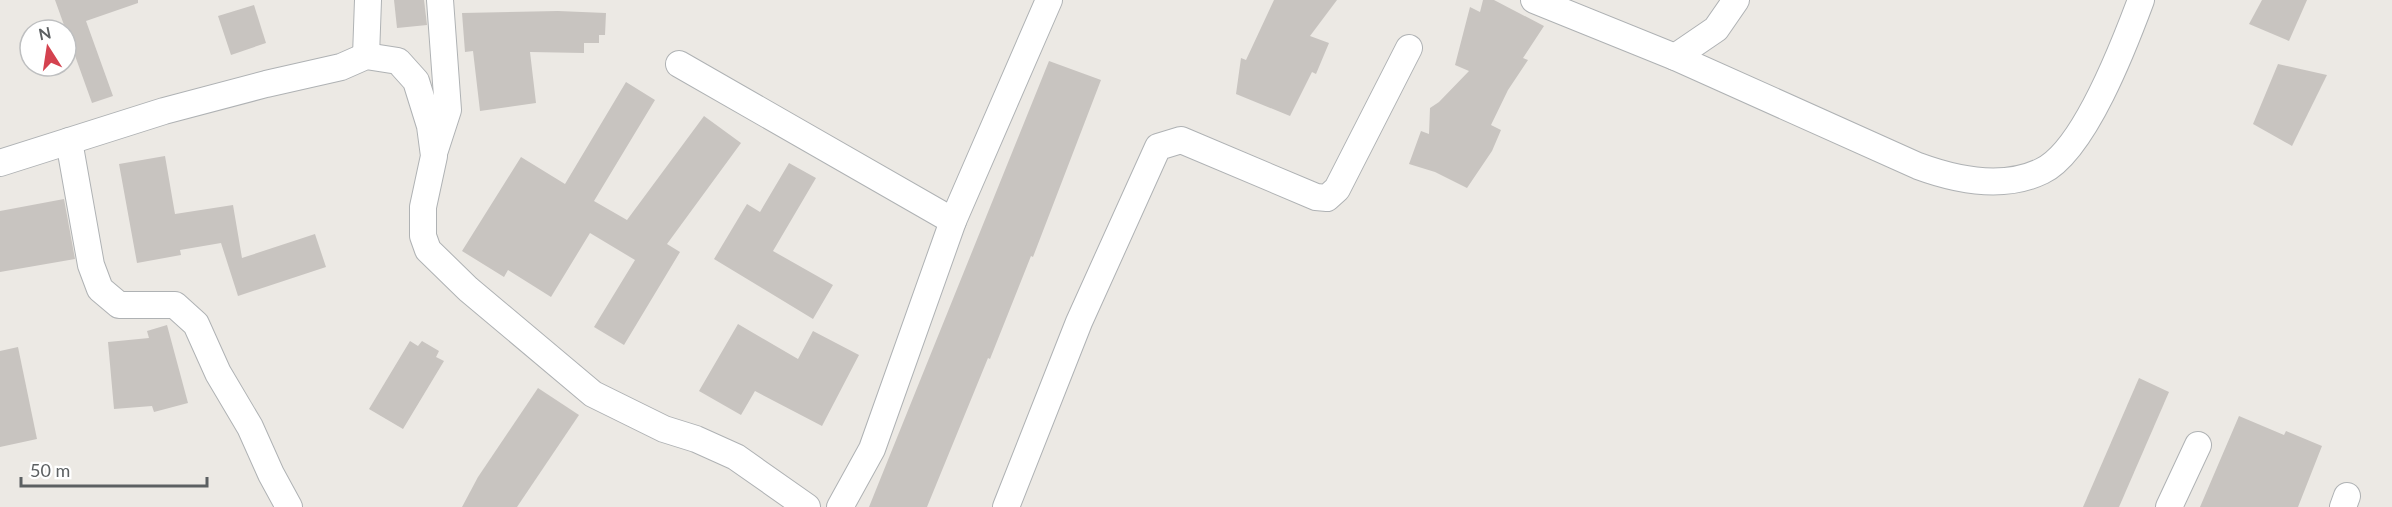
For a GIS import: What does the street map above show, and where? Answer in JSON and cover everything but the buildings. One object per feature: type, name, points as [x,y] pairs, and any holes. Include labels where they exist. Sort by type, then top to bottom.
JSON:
[{"type":"street","points":[[366,56],[368,0]]},
{"type":"street","points":[[440,0],[448,110],[434,156],[423,207],[423,236],[428,250],[468,289],[593,394],[664,429],[696,439],[736,457],[807,507]]},
{"type":"street","points":[[840,507],[872,449],[952,221],[1048,0]]},
{"type":"street","points":[[1534,0],[1675,57],[1918,166],[1947,176],[1992,182],[2043,171],[2077,138],[2120,56],[2141,0]]},
{"type":"street","points":[[1675,57],[1716,29],[1736,0]]},
{"type":"street","points":[[1006,507],[1079,322],[1158,147],[1181,140],[1316,197],[1327,198],[1337,189],[1409,48]]},
{"type":"street","points":[[0,163],[243,90],[341,67],[366,56],[398,61],[416,81],[430,126],[434,156]]},
{"type":"street","points":[[680,64],[952,221]]},
{"type":"street","points":[[69,141],[91,265],[100,289],[119,305],[175,305],[196,324],[218,373],[250,427],[289,507]]},
{"type":"street","points":[[2169,507],[2198,445]]}]
